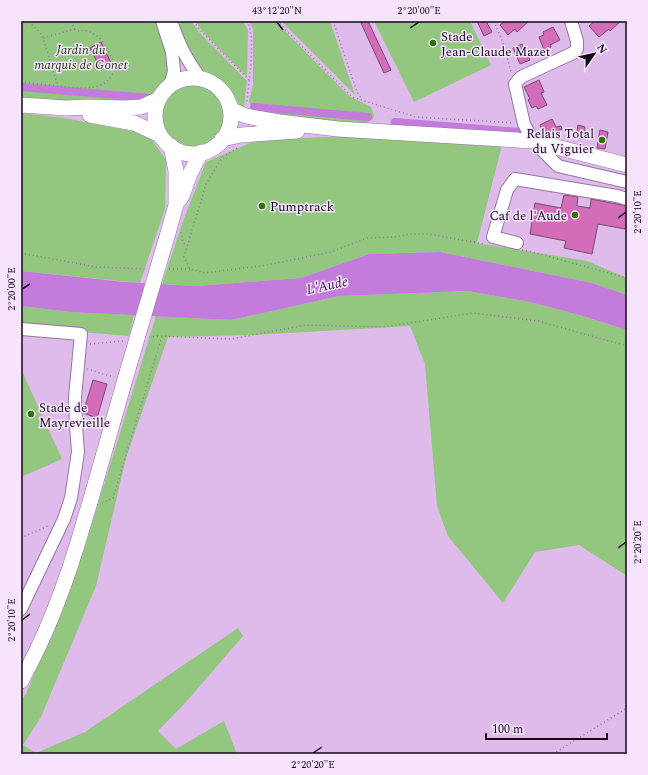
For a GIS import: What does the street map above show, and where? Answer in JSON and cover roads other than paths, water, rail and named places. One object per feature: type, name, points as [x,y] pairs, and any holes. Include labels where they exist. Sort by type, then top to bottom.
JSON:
[{"type":"main road","points":[[66,108],[91,115],[134,123],[160,135],[171,146],[186,153],[201,152],[213,148],[222,139],[229,125],[230,109],[225,96],[215,85],[201,79],[185,78],[170,86],[163,92],[159,99],[155,117],[160,135]]},
{"type":"main road","points":[[21,105],[66,108],[134,108],[150,104],[159,99]]},
{"type":"main road","points":[[230,109],[246,116],[279,122],[338,129],[533,141],[626,165]]},
{"type":"main road","points":[[222,139],[244,135],[338,129]]},
{"type":"main road","points":[[21,682],[56,607],[84,522],[94,503],[122,377],[176,205],[176,170],[171,146]]},
{"type":"main road","points":[[176,205],[182,196],[190,174],[201,152]]},
{"type":"street","points":[[162,21],[174,70],[170,86]]},
{"type":"street","points":[[171,21],[180,47],[201,79]]},
{"type":"street","points":[[571,21],[577,41],[577,49],[573,53],[520,77],[515,84],[524,124],[533,141],[558,166],[627,182]]},
{"type":"street","points":[[519,247],[493,238],[507,190],[515,179],[627,199]]},
{"type":"street","points":[[21,329],[81,334],[75,397],[78,452],[71,498],[64,519],[21,609]]},
{"type":"water","name":"L'Aude","points":[[440,252],[592,283],[627,295],[627,330],[583,316],[530,302],[468,291],[339,296],[231,320],[71,312],[21,306],[21,271],[125,282],[195,286],[301,278],[369,254]]},
{"type":"waterway","points":[[21,87],[149,98]]},
{"type":"waterway","points":[[254,107],[368,117]]},
{"type":"waterway","points":[[395,122],[520,132]]},
{"type":"place","name":"Stade Jean-Claude Mazet","points":[[433,43]]},
{"type":"place","name":"Relais Total du Viguier","points":[[602,140]]},
{"type":"place","name":"Pumptrack","points":[[262,206]]},
{"type":"place","name":"Caf de l'Aude","points":[[575,215]]},
{"type":"place","name":"Stade de Mayrevieille","points":[[31,414]]},
{"type":"park label","name":"Jardin du marquis de Gonet","points":[[81,56]]}]
